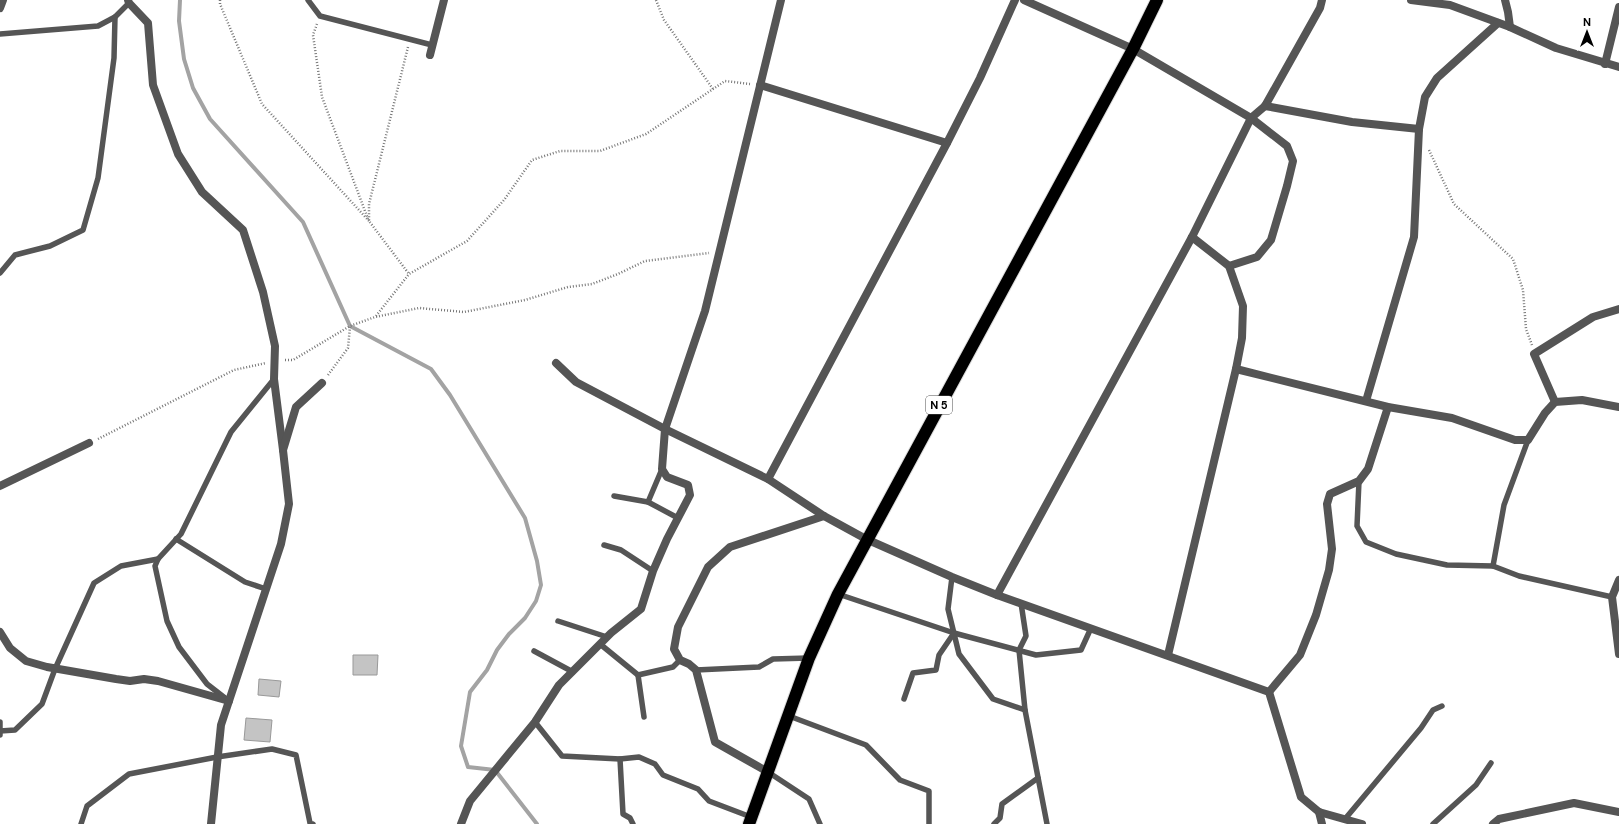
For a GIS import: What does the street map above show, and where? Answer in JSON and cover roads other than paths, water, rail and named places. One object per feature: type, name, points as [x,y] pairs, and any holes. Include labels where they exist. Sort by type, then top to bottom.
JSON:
[{"type":"highway","name":"N 5","points":[[750,820],[809,658],[838,594],[1133,49],[1158,0]]},
{"type":"street","points":[[0,8],[4,0]]},
{"type":"street","points":[[430,55],[444,0]]},
{"type":"street","points":[[461,824],[470,801],[535,722],[559,685],[607,637],[641,609],[653,571],[690,495],[688,485],[667,477],[662,469],[666,429],[706,311],[781,0]]},
{"type":"street","points":[[768,478],[947,143],[980,78],[1016,0]]},
{"type":"street","points":[[1024,0],[1133,49],[1251,118],[1287,146],[1293,161],[1271,240],[1257,257],[1229,266]]},
{"type":"street","points":[[997,595],[1192,237],[1251,118],[1265,106],[1320,8],[1322,0]]},
{"type":"street","points":[[1413,0],[1450,4],[1510,27],[1556,48],[1619,67]]},
{"type":"street","points":[[1505,0],[1510,27]]},
{"type":"street","points":[[128,1],[148,23],[153,85],[178,154],[202,192],[243,230],[263,292],[275,346],[274,379],[289,504],[281,544],[221,725],[211,824]]},
{"type":"street","points":[[1605,64],[1619,7]]},
{"type":"street","points":[[1366,401],[1414,237],[1419,129],[1425,97],[1437,78],[1498,23]]},
{"type":"street","points":[[760,85],[947,143]]},
{"type":"street","points":[[1265,106],[1352,122],[1419,129]]},
{"type":"street","points":[[1168,655],[1236,369],[1242,338],[1243,306],[1229,266],[1192,237]]},
{"type":"street","points":[[1555,402],[1534,354],[1593,317],[1619,309]]},
{"type":"street","points":[[556,363],[576,382],[666,429],[768,478],[824,516],[866,540],[997,595],[1269,692]]},
{"type":"street","points":[[1236,369],[1388,407],[1452,418],[1515,440],[1528,440],[1544,413],[1555,402],[1582,400],[1619,407]]},
{"type":"street","points":[[283,450],[296,407],[322,383]]},
{"type":"street","points":[[1269,692],[1300,655],[1316,615],[1329,570],[1332,549],[1327,504],[1330,494],[1359,481],[1368,469],[1388,407]]},
{"type":"street","points":[[0,486],[88,443]]},
{"type":"street","points":[[768,772],[715,742],[696,670],[689,664],[680,660],[674,649],[678,626],[708,567],[730,547],[824,516]]},
{"type":"street","points":[[1619,580],[1612,597],[1619,654]]},
{"type":"street","points":[[0,635],[10,648],[26,661],[116,679],[130,681],[144,679],[158,681],[229,701]]},
{"type":"street","points":[[1269,692],[1301,797],[1319,812],[1362,824]]},
{"type":"street","points":[[1493,824],[1499,819],[1574,803],[1619,812]]},
{"type":"street","points":[[1319,812],[1322,824]]},
{"type":"lane","points":[[308,0],[320,16],[432,45]]},
{"type":"lane","points":[[0,34],[98,26],[115,17],[128,1]]},
{"type":"lane","points":[[0,273],[15,255],[50,246],[83,230],[98,178],[114,58],[115,17]]},
{"type":"lane","points":[[229,701],[207,684],[179,647],[167,621],[155,566],[158,559],[181,534],[231,432],[274,379]]},
{"type":"lane","points":[[1493,566],[1504,505],[1528,440]]},
{"type":"lane","points":[[648,502],[662,469]]},
{"type":"lane","points":[[1359,481],[1357,526],[1366,542],[1396,554],[1447,565],[1493,566],[1519,576],[1612,597]]},
{"type":"lane","points":[[614,496],[648,502],[678,518]]},
{"type":"lane","points":[[176,539],[245,582],[266,589]]},
{"type":"lane","points":[[604,545],[621,550],[653,571]]},
{"type":"lane","points":[[0,722],[0,733],[15,730],[42,704],[55,668],[94,583],[121,566],[158,559]]},
{"type":"lane","points":[[952,577],[948,609],[959,654],[993,699],[1025,710]]},
{"type":"lane","points":[[838,594],[954,633],[1036,654],[1081,650],[1090,628]]},
{"type":"lane","points":[[1021,603],[1026,636],[1019,650],[1025,710],[1047,824]]},
{"type":"lane","points":[[558,621],[607,637]]},
{"type":"lane","points":[[904,699],[913,674],[936,670],[939,655],[954,633]]},
{"type":"lane","points":[[600,644],[638,675],[644,717]]},
{"type":"lane","points":[[534,651],[573,672]]},
{"type":"lane","points":[[696,670],[759,667],[773,659],[809,658]]},
{"type":"lane","points":[[638,675],[673,667],[680,660]]},
{"type":"lane","points":[[1345,819],[1421,728],[1433,710],[1442,706]]},
{"type":"lane","points":[[789,716],[866,745],[900,780],[930,791],[929,824]]},
{"type":"lane","points":[[535,722],[562,756],[620,759],[639,757],[655,764],[663,774],[698,789],[709,801],[750,820]]},
{"type":"lane","points":[[81,824],[87,806],[129,774],[217,757],[272,749],[296,755],[310,823],[313,824]]},
{"type":"lane","points":[[620,759],[623,814],[630,818],[633,824]]},
{"type":"lane","points":[[1432,824],[1476,785],[1491,763]]},
{"type":"lane","points":[[768,772],[809,799],[820,824]]},
{"type":"lane","points":[[994,824],[1000,818],[1002,804],[1038,778]]},
{"type":"waterway","points":[[180,0],[179,21],[184,59],[193,88],[210,119],[303,222],[350,326],[431,369],[450,395],[525,518],[537,561],[541,585],[536,601],[525,618],[509,634],[497,650],[487,670],[470,692],[461,746],[468,767],[495,770],[537,824]]}]
